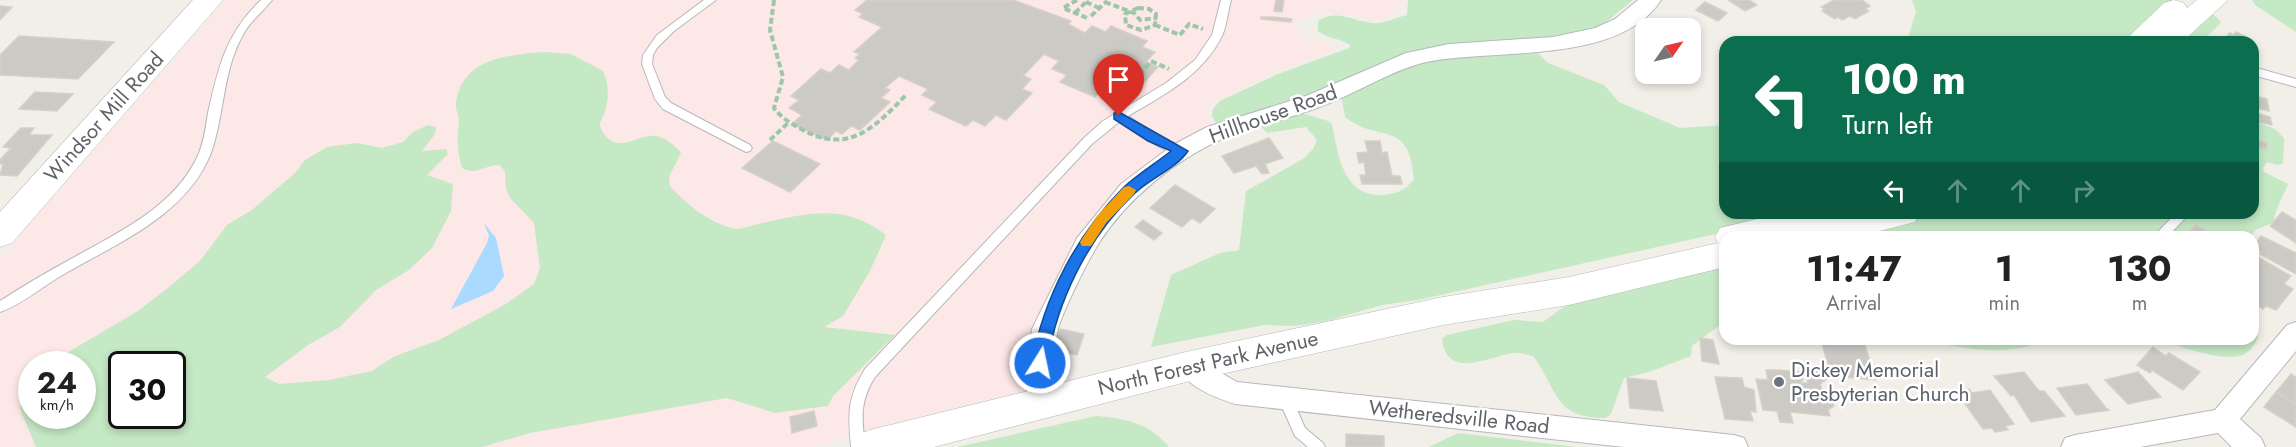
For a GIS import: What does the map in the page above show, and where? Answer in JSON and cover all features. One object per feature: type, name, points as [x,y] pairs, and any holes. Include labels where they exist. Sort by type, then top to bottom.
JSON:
[{"type":"main road","name":"Windsor Mill Road","points":[[0,234],[208,0]]},
{"type":"main road","points":[[2143,36],[2184,0]]},
{"type":"main road","points":[[2171,36],[2214,0]]},
{"type":"main road","points":[[1758,231],[1811,219]]},
{"type":"main road","points":[[1830,231],[1879,219]]},
{"type":"main road","name":"North Forest Park Avenue","points":[[1443,311],[1569,273],[1719,240]]},
{"type":"main road","name":"North Forest Park Avenue","points":[[870,447],[1040,402],[1190,366],[1443,311],[1569,291],[1719,255]]},
{"type":"street","name":"Hillhouse Road","points":[[1040,402],[1040,363],[1045,329],[1055,304],[1089,238],[1129,190],[1182,151],[1215,133],[1314,101],[1414,58],[1449,51],[1553,44],[1601,34],[1622,24],[1651,0]]},
{"type":"street","points":[[2074,447],[2223,420],[2296,332]]},
{"type":"street","name":"Wetheredsville Road","points":[[1190,366],[1210,382],[1235,393],[1734,447]]},
{"type":"street","points":[[2223,420],[2251,447]]},
{"type":"lane","points":[[0,307],[146,223],[181,191],[198,170],[205,153],[230,46],[246,20],[267,0]]},
{"type":"lane","points":[[711,0],[652,44],[646,58],[647,64],[660,99],[667,106],[746,148]]},
{"type":"lane","points":[[858,447],[854,404],[870,373],[1088,141],[1119,116],[1170,86],[1199,63],[1217,35],[1226,0]]},
{"type":"lane","points":[[2259,73],[2296,83]]},
{"type":"lane","points":[[1119,116],[1153,138],[1182,151]]},
{"type":"lane","points":[[2165,231],[2178,219]]},
{"type":"lane","points":[[1285,398],[1300,432],[1318,447]]},
{"type":"path","points":[[774,0],[770,12],[769,35],[783,80],[775,98],[774,108],[779,116],[822,141],[841,142],[856,138],[870,128],[906,95]]},
{"type":"path","points":[[1077,0],[1065,4],[1063,8],[1089,17],[1106,1],[1128,11],[1140,20],[1157,18]]},
{"type":"path","points":[[1075,13],[1087,1],[1099,8]]},
{"type":"path","points":[[1157,18],[1149,9],[1138,8],[1128,11],[1124,18],[1130,27],[1146,29],[1155,25],[1180,34],[1189,24],[1203,29],[1209,26]]},
{"type":"path","points":[[1155,25],[1157,18]]},
{"type":"path","points":[[1132,96],[1125,92],[1151,61],[1175,71]]},
{"type":"path","points":[[770,140],[789,122]]},
{"type":"shaded area","points":[[226,0],[1403,0],[1398,9],[1380,20],[1320,13],[1295,23],[1298,35],[1335,47],[1335,51],[1274,72],[1219,99],[1208,107],[1208,117],[1214,129],[1118,192],[1098,212],[1075,246],[1033,326],[1026,389],[810,447],[0,447],[0,258]]},
{"type":"green space","points":[[1408,0],[1633,0],[1594,32],[1551,41],[1456,48],[1342,87],[1217,125],[1212,116],[1213,109],[1220,101],[1278,74],[1349,48],[1350,45],[1318,31],[1318,21],[1326,17],[1341,16],[1363,22],[1382,22],[1407,15]]},
{"type":"green space","points":[[1912,0],[2173,0],[2132,36],[1909,36],[1916,11]]},
{"type":"green space","points":[[2252,0],[2296,0],[2296,32],[2255,5]]},
{"type":"green space","points":[[2207,13],[2213,14],[2221,22],[2208,36],[2182,36]]},
{"type":"green space","points":[[1535,50],[1548,63],[1604,85],[1619,102],[1680,128],[1719,125],[1719,219],[1783,219],[1729,231],[1719,231],[1719,233],[1418,300],[1382,305],[1327,321],[1293,326],[1264,325],[1151,347],[1171,275],[1220,253],[1239,250],[1246,191],[1303,159],[1313,149],[1317,140],[1306,127],[1267,133],[1257,122],[1295,111],[1328,121],[1332,124],[1340,160],[1350,181],[1358,189],[1368,193],[1381,195],[1396,193],[1414,179],[1406,147],[1399,139],[1357,125],[1345,117],[1341,94],[1425,59]]},
{"type":"green space","points":[[544,52],[571,54],[603,71],[608,91],[605,112],[600,125],[604,134],[610,140],[618,143],[651,136],[670,142],[681,153],[669,177],[670,186],[690,205],[714,221],[738,229],[795,216],[826,213],[856,218],[886,235],[870,271],[843,316],[824,327],[895,335],[833,396],[828,406],[775,413],[727,398],[530,433],[482,447],[36,447],[28,429],[96,429],[96,351],[70,351],[138,311],[169,287],[200,261],[227,225],[252,210],[295,173],[305,160],[327,147],[357,143],[382,148],[403,142],[413,132],[428,125],[436,127],[435,134],[422,151],[446,149],[448,154],[427,175],[453,184],[451,211],[432,248],[409,270],[376,290],[340,327],[308,345],[265,377],[279,384],[329,380],[372,371],[395,356],[439,340],[506,304],[534,284],[540,268],[534,223],[510,198],[506,189],[505,171],[499,165],[476,171],[462,168],[458,150],[459,122],[456,105],[460,88],[467,76],[488,62],[515,55]]},
{"type":"green space","points":[[2259,123],[2275,129],[2284,138],[2283,163],[2278,165],[2267,162],[2263,168],[2264,172],[2288,184],[2274,222],[2255,231],[1869,231],[1912,219],[2259,219]]},
{"type":"green space","points":[[1719,266],[1719,326],[1692,346],[1691,356],[1649,372],[1624,378],[1611,414],[1606,418],[1589,417],[1566,408],[1533,356],[1514,353],[1483,361],[1461,363],[1452,359],[1445,351],[1442,338],[1447,335],[1514,320],[1543,322],[1572,301],[1616,294]]},
{"type":"green space","points":[[1949,345],[2032,345],[1999,350]]},
{"type":"green space","points":[[2175,345],[2254,345],[2242,355],[2233,357]]},
{"type":"green space","points":[[1096,416],[1117,418],[1137,424],[1154,433],[1169,447],[957,447]]},
{"type":"green space","points":[[1458,433],[1577,447],[1429,447]]},
{"type":"water","points":[[484,223],[496,238],[504,276],[493,291],[451,309],[487,243],[489,236]]},
{"type":"building","points":[[867,0],[1013,0],[1071,21],[1068,24],[1085,33],[1092,26],[1106,32],[1111,26],[1147,41],[1142,47],[1155,52],[1146,62],[1158,67],[1136,91],[1126,87],[1117,97],[1101,90],[1095,97],[1060,82],[1067,75],[1052,69],[1059,61],[1044,54],[1023,76],[1031,79],[1022,89],[1032,93],[1006,120],[996,115],[985,126],[973,120],[966,126],[929,109],[937,102],[922,95],[928,89],[899,76],[885,88],[890,90],[881,98],[890,102],[860,130],[851,126],[842,134],[836,131],[827,140],[792,124],[802,115],[789,108],[799,100],[791,96],[821,69],[830,73],[839,65],[849,70],[859,60],[855,58],[860,54],[854,52],[882,27],[859,17],[863,14],[855,10]]},
{"type":"building","points":[[1276,0],[1284,0],[1282,12],[1274,11]]},
{"type":"building","points":[[1728,0],[1749,0],[1757,5],[1745,11]]},
{"type":"building","points":[[1834,0],[1862,0],[1870,6],[1865,9],[1869,11],[1855,19],[1850,16],[1842,20],[1838,17],[1835,19],[1822,11],[1825,9],[1821,7]]},
{"type":"building","points":[[1705,2],[1727,13],[1718,21],[1696,10]]},
{"type":"building","points":[[0,6],[12,7],[0,20]]},
{"type":"building","points":[[1261,17],[1292,19],[1291,22],[1261,19]]},
{"type":"building","points":[[2236,32],[2244,36],[2227,36],[2230,33],[2234,35]]},
{"type":"building","points":[[19,36],[114,42],[78,79],[0,75],[0,55]]},
{"type":"building","points":[[35,92],[73,94],[57,111],[19,109]]},
{"type":"building","points":[[2259,97],[2267,99],[2269,111],[2259,108]]},
{"type":"building","points":[[2259,114],[2270,117],[2272,125],[2259,122]]},
{"type":"building","points":[[21,128],[34,128],[29,135],[52,135],[17,176],[0,175],[3,164],[0,164],[0,160],[11,148],[3,147]]},
{"type":"building","points":[[1269,138],[1283,158],[1265,164],[1269,173],[1262,174],[1256,166],[1234,173],[1222,156]]},
{"type":"building","points":[[2259,140],[2267,143],[2267,149],[2259,147]]},
{"type":"building","points":[[773,141],[820,164],[790,192],[742,168]]},
{"type":"building","points":[[1365,141],[1380,141],[1382,153],[1387,152],[1392,176],[1400,176],[1402,184],[1362,184],[1360,175],[1366,175],[1364,162],[1359,163],[1357,153],[1368,152]]},
{"type":"building","points":[[1175,185],[1215,209],[1200,223],[1192,218],[1182,227],[1150,208]]},
{"type":"building","points":[[2282,212],[2296,220],[2296,243],[2270,226]]},
{"type":"building","points":[[1143,220],[1162,233],[1154,240],[1135,227]]},
{"type":"building","points":[[2196,225],[2206,231],[2190,231]]},
{"type":"building","points":[[2261,236],[2296,253],[2296,274],[2260,254],[2262,252],[2259,250]]},
{"type":"building","points":[[2259,258],[2291,276],[2284,284],[2293,289],[2276,310],[2266,306],[2263,309],[2259,307]]},
{"type":"building","points":[[1060,329],[1084,334],[1077,355],[1052,350]]},
{"type":"building","points":[[1700,338],[1713,340],[1719,364],[1702,361]]},
{"type":"building","name":"Dickey Memorial Presbyterian Church","points":[[1823,345],[1865,345],[1876,380],[1831,376],[1820,384],[1823,393],[1832,398],[1834,406],[1828,410],[1830,416],[1790,412],[1793,423],[1780,422],[1777,411],[1763,410],[1756,379],[1768,380],[1766,370],[1801,372],[1803,380],[1800,383],[1808,383],[1807,379],[1822,365],[1828,366]]},
{"type":"building","points":[[2153,347],[2166,356],[2169,353],[2200,372],[2183,390],[2152,370],[2150,373],[2137,365]]},
{"type":"building","points":[[2024,372],[2039,391],[2044,391],[2065,416],[2031,422],[2014,395],[2011,396],[1994,376]]},
{"type":"building","points":[[2138,372],[2161,397],[2128,404],[2105,380]]},
{"type":"building","points":[[2291,374],[2296,377],[2296,404],[2276,392]]},
{"type":"building","points":[[1715,377],[1742,378],[1744,387],[1754,390],[1756,412],[1750,411],[1753,421],[1725,419]]},
{"type":"building","points":[[1627,378],[1656,381],[1663,411],[1630,408]]},
{"type":"building","points":[[2087,384],[2109,410],[2076,415],[2057,388]]},
{"type":"building","points":[[1969,389],[1972,393],[1990,390],[2014,424],[2005,426],[2008,430],[1995,432],[1992,428],[1983,429],[1956,391]]},
{"type":"building","points":[[2276,392],[2296,404],[2296,427],[2264,407]]},
{"type":"building","points":[[814,411],[817,426],[792,433],[790,417]]},
{"type":"building","points":[[1346,434],[1384,436],[1384,447],[1346,447]]},
{"type":"slow traffic","points":[[1086,242],[1101,220],[1129,190]]},
{"type":"place","name":"Dickey Memorial Presbyterian Church","points":[[1779,382]]},
{"type":"route","points":[[1040,363],[1045,329],[1055,304],[1089,238],[1101,220],[1129,190],[1182,151],[1153,138],[1119,116]]}]
